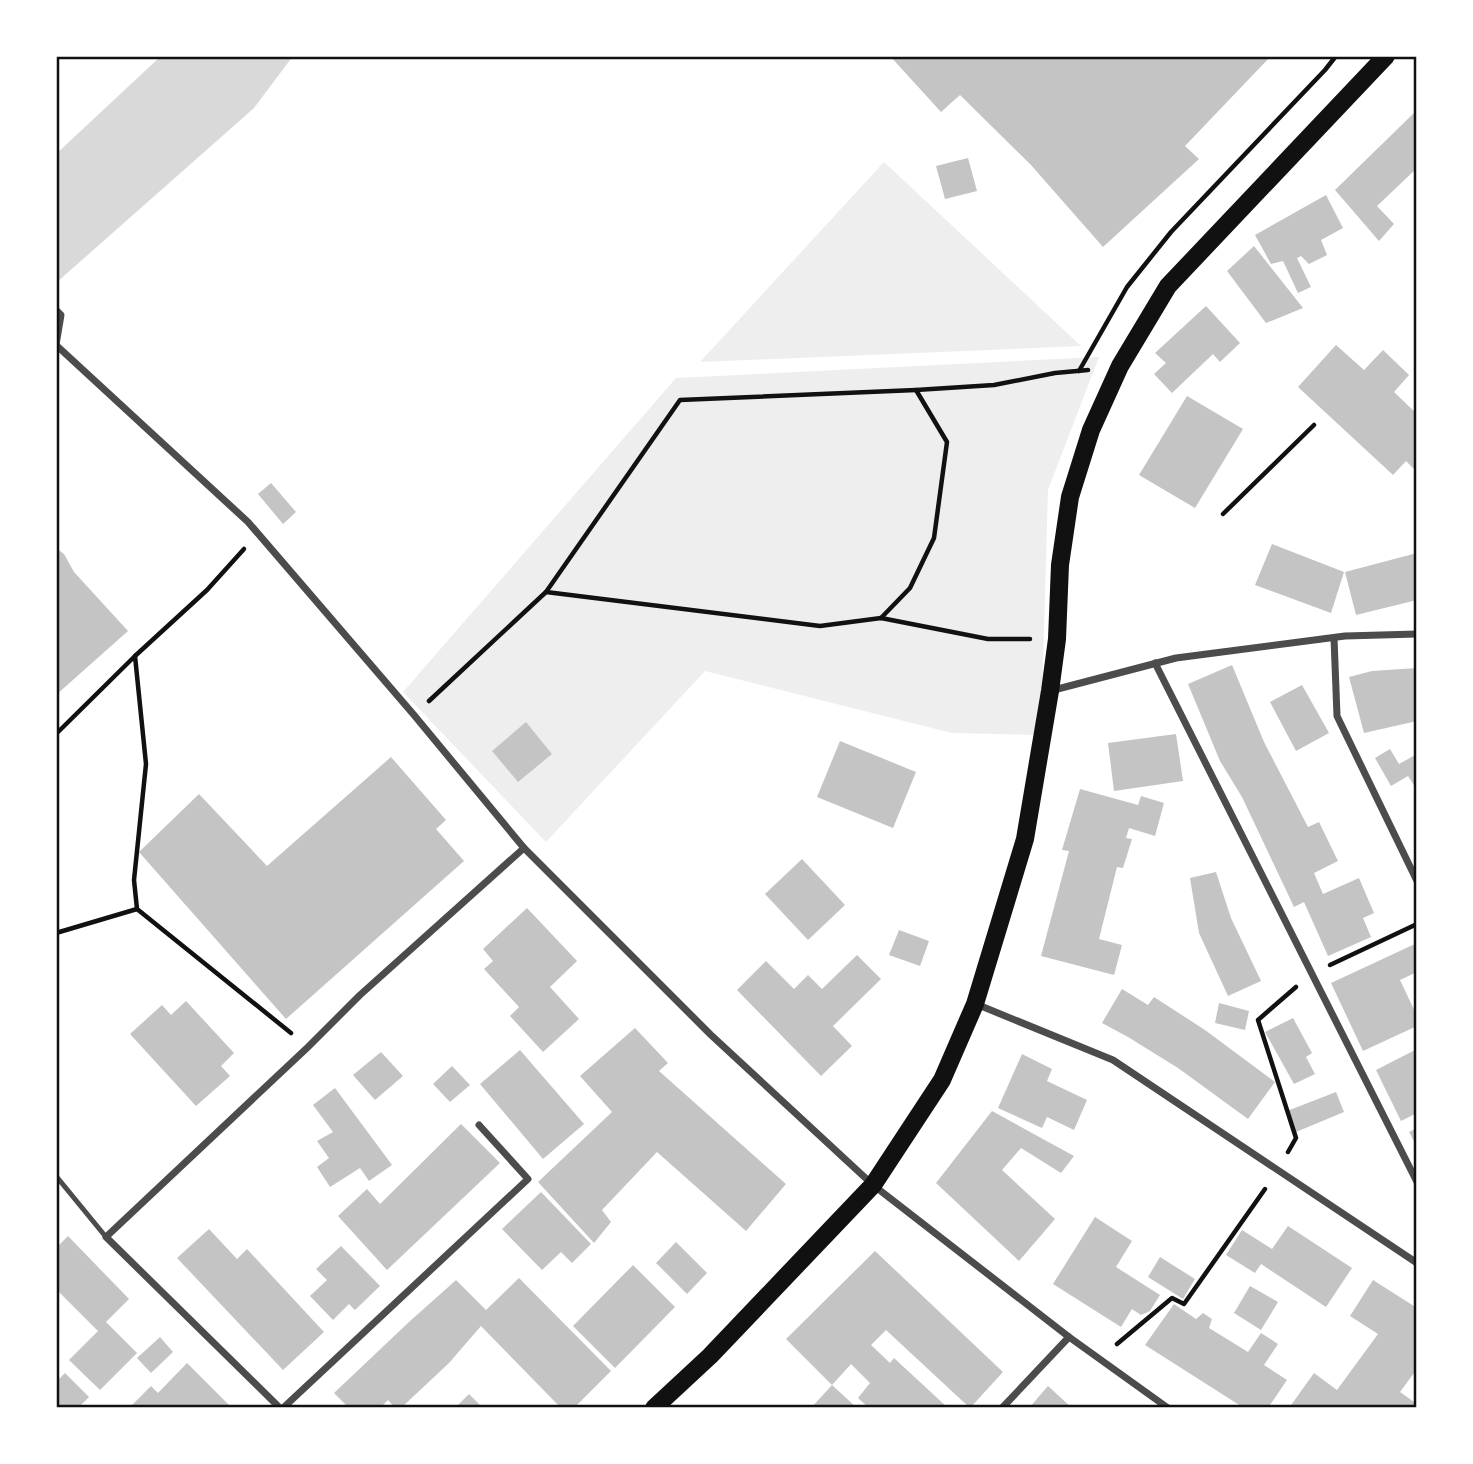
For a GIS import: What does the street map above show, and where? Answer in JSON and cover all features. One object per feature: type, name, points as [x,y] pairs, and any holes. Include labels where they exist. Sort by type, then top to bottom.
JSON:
[{"type":"main road","points":[[654,1408],[710,1356],[873,1185],[942,1080],[975,1004],[1025,839],[1057,639],[1060,565],[1070,496],[1091,430],[1120,366],[1168,286],[1386,56]]},
{"type":"street","points":[[59,312],[56,345],[248,522],[524,848],[711,1035],[873,1185],[1156,1405],[1168,1408]]},
{"type":"street","points":[[1050,691],[1176,658],[1334,638],[1417,634]]},
{"type":"street","points":[[1334,638],[1337,716],[1417,881]]},
{"type":"street","points":[[1155,663],[1417,1182]]},
{"type":"street","points":[[479,1125],[528,1179],[282,1408],[106,1237],[360,995],[524,848]]},
{"type":"street","points":[[975,1004],[1114,1060],[1417,1262]]},
{"type":"street","points":[[1002,1408],[1069,1337]]},
{"type":"lane","points":[[56,1177],[106,1237]]},
{"type":"path","points":[[414,715],[546,592],[680,400],[995,385],[1055,373],[1120,366]]},
{"type":"path","points":[[881,618],[910,588],[934,538],[947,442],[916,390]]},
{"type":"path","points":[[1223,514],[1314,425]]},
{"type":"path","points":[[56,734],[207,590],[258,534]]},
{"type":"path","points":[[546,592],[820,626],[881,618],[988,639],[1057,639]]},
{"type":"path","points":[[135,656],[146,764],[134,880],[137,909],[308,1047]]},
{"type":"path","points":[[56,933],[137,909]]},
{"type":"path","points":[[1100,1359],[1172,1298],[1184,1304],[1279,1170],[1296,1138],[1258,1020],[1311,973],[1417,924]]},
{"type":"shaded area","points":[[161,56],[293,56],[254,108],[56,283],[56,154]]},
{"type":"shaded area","points":[[884,162],[1081,346],[700,362]]},
{"type":"shaded area","points":[[1099,357],[1048,490],[1041,735],[952,733],[705,671],[546,842],[403,692],[676,378]]},
{"type":"building","points":[[890,56],[1271,56],[1185,146],[1199,159],[1103,247],[1031,165],[960,95],[941,112]]},
{"type":"building","points":[[1417,110],[1417,168],[1377,206],[1394,224],[1379,241],[1335,190]]},
{"type":"building","points":[[968,158],[977,191],[945,199],[936,166]]},
{"type":"building","points":[[1326,195],[1343,228],[1321,240],[1327,255],[1309,264],[1301,256],[1297,258],[1311,287],[1298,293],[1283,261],[1271,264],[1255,235]]},
{"type":"building","points":[[1254,246],[1303,308],[1266,323],[1227,271]]},
{"type":"building","points":[[1206,306],[1240,343],[1220,362],[1213,354],[1172,393],[1154,374],[1166,363],[1155,353]]},
{"type":"building","points":[[1336,345],[1364,370],[1383,350],[1409,375],[1394,392],[1417,414],[1417,472],[1406,461],[1393,475],[1298,387]]},
{"type":"building","points":[[1187,396],[1243,429],[1195,508],[1139,475]]},
{"type":"building","points":[[271,483],[296,512],[283,524],[258,494]]},
{"type":"building","points":[[1272,544],[1344,572],[1331,613],[1255,585]]},
{"type":"building","points":[[56,548],[64,554],[74,572],[128,631],[56,695]]},
{"type":"building","points":[[1417,553],[1417,600],[1356,615],[1345,572]]},
{"type":"building","points":[[1232,665],[1264,742],[1308,827],[1319,822],[1338,861],[1314,873],[1323,894],[1359,878],[1374,913],[1363,918],[1371,937],[1328,956],[1304,902],[1294,907],[1242,797],[1220,761],[1188,684]]},
{"type":"building","points":[[1417,668],[1417,721],[1364,733],[1349,677],[1372,671]]},
{"type":"building","points":[[1302,685],[1329,733],[1296,751],[1270,702]]},
{"type":"building","points":[[526,722],[552,754],[518,782],[492,751]]},
{"type":"building","points":[[1176,734],[1183,781],[1114,791],[1108,743]]},
{"type":"building","points":[[840,741],[916,772],[893,828],[817,797]]},
{"type":"building","points":[[1390,749],[1399,764],[1417,754],[1417,790],[1408,776],[1391,786],[1375,758]]},
{"type":"building","points":[[391,757],[446,820],[436,829],[464,861],[286,1019],[139,852],[199,794],[267,866]]},
{"type":"building","points":[[1080,789],[1138,805],[1141,796],[1164,803],[1155,836],[1129,828],[1126,838],[1132,839],[1123,868],[1117,867],[1099,939],[1122,945],[1114,975],[1041,956],[1069,851],[1062,850]]},
{"type":"building","points":[[802,859],[845,905],[808,940],[765,894]]},
{"type":"building","points":[[1216,872],[1231,918],[1261,981],[1228,996],[1199,933],[1190,878]]},
{"type":"building","points":[[527,908],[577,961],[550,987],[579,1019],[543,1052],[510,1016],[519,1007],[484,969],[493,961],[483,949]]},
{"type":"building","points":[[899,930],[929,941],[920,966],[889,955]]},
{"type":"building","points":[[1417,943],[1417,972],[1400,980],[1417,1016],[1417,1026],[1363,1051],[1331,983]]},
{"type":"building","points":[[857,955],[881,979],[833,1026],[852,1046],[821,1076],[737,990],[766,961],[794,989],[808,975],[822,989]]},
{"type":"building","points":[[1122,989],[1148,1005],[1154,997],[1205,1030],[1275,1082],[1248,1119],[1178,1068],[1102,1023]]},
{"type":"building","points":[[186,1001],[234,1053],[221,1066],[230,1076],[196,1106],[130,1034],[162,1005],[171,1015]]},
{"type":"building","points":[[1219,1003],[1249,1011],[1245,1030],[1215,1023]]},
{"type":"building","points":[[1293,1018],[1312,1053],[1306,1057],[1315,1074],[1294,1084],[1265,1032]]},
{"type":"building","points":[[635,1028],[668,1063],[659,1071],[786,1184],[746,1231],[657,1152],[602,1210],[611,1222],[594,1243],[538,1182],[612,1112],[580,1076]]},
{"type":"building","points":[[1417,1049],[1417,1113],[1401,1121],[1376,1070]]},
{"type":"building","points":[[520,1050],[584,1124],[543,1159],[480,1084]]},
{"type":"building","points":[[381,1052],[403,1076],[375,1100],[353,1075]]},
{"type":"building","points":[[1022,1054],[1052,1069],[1047,1081],[1087,1100],[1074,1130],[1047,1117],[1042,1128],[998,1108]]},
{"type":"building","points":[[452,1066],[470,1085],[450,1102],[433,1084]]},
{"type":"building","points":[[335,1088],[392,1165],[369,1181],[360,1168],[330,1187],[317,1167],[329,1158],[317,1141],[333,1132],[313,1105]]},
{"type":"building","points":[[1336,1092],[1344,1112],[1296,1132],[1287,1111]]},
{"type":"building","points":[[992,1111],[1074,1156],[1061,1173],[1021,1148],[1002,1170],[1055,1219],[1019,1261],[936,1183]]},
{"type":"building","points":[[461,1124],[500,1163],[387,1270],[338,1216],[367,1189],[380,1204]]},
{"type":"building","points":[[1417,1128],[1417,1147],[1409,1132]]},
{"type":"building","points":[[541,1192],[591,1244],[572,1263],[561,1252],[542,1270],[502,1229]]},
{"type":"building","points":[[1095,1217],[1132,1241],[1116,1267],[1160,1295],[1150,1311],[1141,1315],[1132,1309],[1121,1327],[1053,1284]]},
{"type":"building","points":[[1288,1226],[1352,1268],[1326,1307],[1261,1264],[1255,1273],[1226,1255],[1242,1230],[1272,1249]]},
{"type":"building","points":[[209,1229],[237,1259],[247,1249],[324,1332],[283,1370],[177,1258]]},
{"type":"building","points":[[68,1236],[129,1299],[106,1322],[137,1353],[100,1390],[69,1360],[98,1331],[56,1289],[56,1248]]},
{"type":"building","points":[[676,1242],[707,1273],[687,1294],[656,1263]]},
{"type":"building","points":[[341,1246],[380,1286],[355,1310],[349,1304],[333,1320],[310,1296],[327,1280],[316,1269]]},
{"type":"building","points":[[875,1251],[1003,1372],[970,1408],[886,1330],[871,1345],[890,1363],[894,1358],[948,1408],[869,1408],[858,1398],[870,1383],[851,1364],[832,1385],[786,1339]]},
{"type":"building","points":[[1160,1257],[1195,1279],[1183,1299],[1148,1277]]},
{"type":"building","points":[[633,1265],[675,1307],[615,1368],[573,1326]]},
{"type":"building","points":[[519,1278],[611,1371],[574,1408],[561,1408],[481,1326],[449,1363],[401,1408],[395,1408],[388,1400],[380,1408],[349,1408],[334,1393],[456,1280],[486,1310]]},
{"type":"building","points":[[1373,1280],[1417,1308],[1417,1369],[1400,1392],[1417,1404],[1417,1408],[1289,1408],[1314,1373],[1337,1390],[1378,1334],[1350,1316]]},
{"type":"building","points":[[1250,1286],[1278,1302],[1261,1330],[1234,1313]]},
{"type":"building","points":[[1174,1304],[1196,1319],[1203,1313],[1212,1319],[1209,1328],[1248,1352],[1261,1333],[1278,1344],[1264,1365],[1287,1380],[1268,1408],[1244,1408],[1145,1345]]},
{"type":"building","points":[[160,1337],[173,1352],[151,1373],[137,1358]]},
{"type":"building","points":[[187,1363],[230,1406],[228,1408],[129,1408],[151,1386],[158,1393]]},
{"type":"building","points":[[65,1373],[89,1397],[78,1408],[56,1406],[56,1382]]},
{"type":"building","points":[[832,1385],[857,1408],[811,1408]]},
{"type":"building","points":[[1048,1386],[1072,1408],[1029,1408]]},
{"type":"building","points":[[469,1394],[483,1408],[455,1408]]}]
